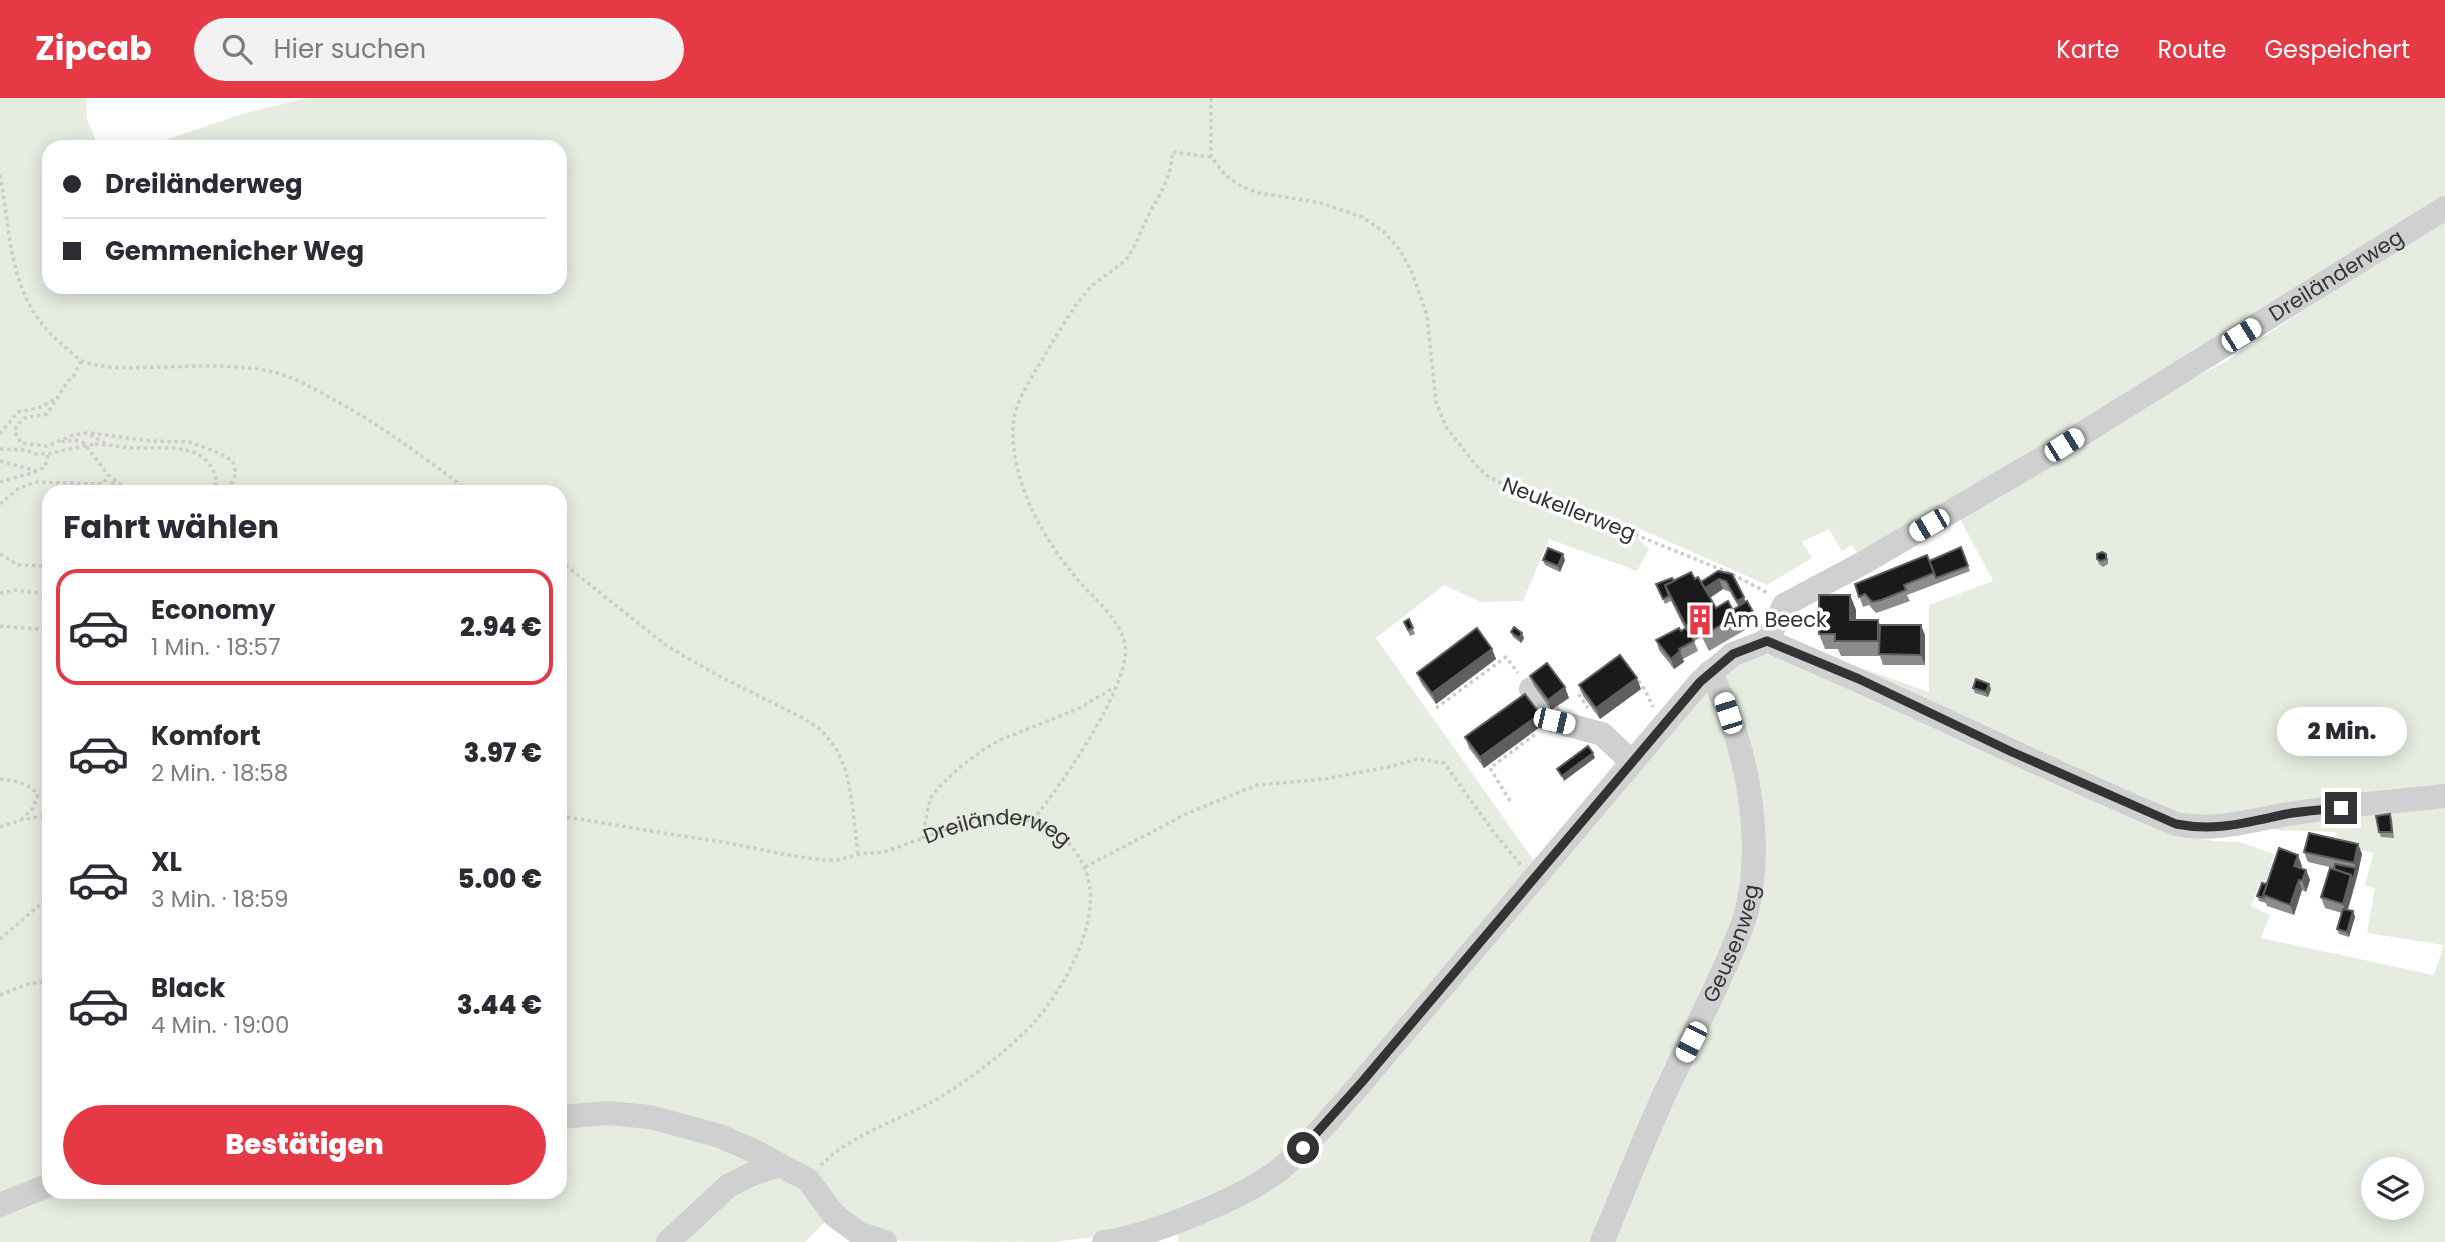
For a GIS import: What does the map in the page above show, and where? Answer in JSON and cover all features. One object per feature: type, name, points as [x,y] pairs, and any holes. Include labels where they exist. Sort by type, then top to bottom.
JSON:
[{"type":"street","name":"Dreiländerweg","points":[[1784,605],[1863,563],[2043,458],[2445,208]]},
{"type":"street","points":[[1767,641],[1784,605]]},
{"type":"street","points":[[1104,1242],[1181,1220],[1243,1192],[1284,1167],[1322,1129],[1710,671],[1733,654],[1767,641],[1859,679],[2012,752],[2176,824],[2199,829],[2240,824],[2290,813],[2445,796]]},
{"type":"street","name":"Geusenweg","points":[[1602,1242],[1670,1082],[1701,1021],[1739,934],[1747,908],[1752,872],[1750,800],[1738,743],[1722,694],[1710,671]]},
{"type":"street","points":[[1531,690],[1554,721],[1602,734],[1632,762]]},
{"type":"street","points":[[567,1116],[608,1113],[650,1117],[720,1136],[754,1151],[808,1181],[834,1215],[860,1234],[886,1242]]},
{"type":"street","points":[[668,1242],[728,1186],[752,1174],[780,1165]]},
{"type":"street","points":[[0,1205],[42,1188]]},
{"type":"path","points":[[1033,820],[1063,782],[1077,758],[1115,687],[1126,658],[1125,641],[1111,616],[1060,557],[1040,525],[1025,492],[1014,453],[1013,424],[1030,379],[1076,308],[1089,289],[1125,260],[1138,241],[1167,184],[1172,166],[1172,152],[1211,157],[1211,98]]},
{"type":"path","name":"Neukellerweg","points":[[1211,157],[1226,176],[1242,187],[1259,193],[1321,203],[1362,216],[1384,232],[1399,249],[1411,270],[1427,316],[1436,402],[1446,427],[1486,475],[1510,488],[1560,504],[1732,574],[1760,587],[1784,605]]},
{"type":"path","points":[[0,176],[15,273],[24,298],[53,337],[81,361],[119,367],[242,369],[274,372],[297,379],[400,439],[461,485]]},
{"type":"path","points":[[81,361],[46,415],[29,415],[21,419],[14,430],[21,443],[47,446],[74,435],[87,433],[150,441],[190,442],[233,461],[236,474],[230,485]]},
{"type":"path","points":[[0,434],[18,412],[41,407],[58,397]]},
{"type":"path","points":[[87,433],[108,445]]},
{"type":"path","points":[[54,443],[75,440],[84,443],[111,477],[122,485]]},
{"type":"path","points":[[0,449],[48,454],[95,444],[185,448],[212,466],[217,481],[215,485]]},
{"type":"path","points":[[0,482],[45,467],[48,454]]},
{"type":"path","points":[[0,461],[37,471]]},
{"type":"path","points":[[111,477],[112,485]]},
{"type":"path","points":[[0,504],[19,488],[36,482],[97,484],[104,483],[111,477]]},
{"type":"path","points":[[0,554],[18,565],[42,566]]},
{"type":"path","points":[[567,567],[667,646],[821,730],[836,748],[846,771],[858,854]]},
{"type":"path","points":[[0,593],[15,590],[42,593]]},
{"type":"path","points":[[0,626],[42,629]]},
{"type":"path","points":[[1436,708],[1506,657]]},
{"type":"path","points":[[1615,667],[1624,661],[1655,709],[1667,721]]},
{"type":"path","points":[[922,839],[930,799],[938,788],[982,750],[1000,740],[1067,714],[1115,687]]},
{"type":"path","points":[[1587,687],[1578,693],[1601,726],[1602,734]]},
{"type":"path","points":[[1510,801],[1490,768],[1554,721]]},
{"type":"path","points":[[1085,867],[1186,814],[1257,785],[1325,779],[1417,759],[1444,763],[1495,834],[1533,880]]},
{"type":"path","points":[[0,779],[23,783],[38,795],[33,808],[21,820]]},
{"type":"path","points":[[0,827],[42,816]]},
{"type":"path","name":"Dreiländerweg","points":[[567,817],[796,856],[845,860],[858,854],[879,853],[984,819],[1013,816],[1033,820],[1063,837],[1076,852],[1085,867],[1090,885],[1089,916],[1082,940],[1060,986],[1032,1024],[982,1068],[951,1090],[831,1155],[808,1181]]},
{"type":"path","points":[[0,939],[42,903]]},
{"type":"path","points":[[0,995],[28,984],[42,982]]},
{"type":"shaded area","points":[[0,98],[86,98],[87,120],[96,140],[42,140],[42,294],[567,294],[567,140],[165,140],[242,114],[308,98],[2445,98],[2445,199],[1860,558],[1852,545],[1842,551],[1829,529],[1802,542],[1812,558],[1767,585],[1638,528],[1637,538],[1649,549],[1637,571],[1549,539],[1523,601],[1480,602],[1444,585],[1376,638],[1537,865],[1277,1162],[1241,1188],[1109,1235],[1055,1242],[900,1241],[829,1218],[805,1242],[0,1242]]},
{"type":"shaded area","points":[[2445,218],[2445,790],[2196,837],[2240,842],[2274,854],[2267,878],[2259,885],[2251,906],[2270,915],[2261,938],[2434,975],[2444,945],[2367,933],[2375,888],[2365,886],[2373,853],[2341,845],[2335,832],[2276,830],[2274,824],[2445,805],[2445,1242],[1607,1242],[1757,872],[1726,674],[1741,658],[1757,653],[1790,660],[1850,664],[1929,692],[1929,605],[1993,581],[1958,515],[2107,424],[2228,360]]},
{"type":"shaded area","points":[[1704,686],[1731,738],[1747,873],[1714,974],[1663,1068],[1592,1242],[1178,1242],[1178,1232],[1250,1198]]},
{"type":"building","points":[[1961,547],[1968,566],[1936,578],[1929,561]]},
{"type":"building","points":[[1548,548],[1563,554],[1558,566],[1543,560]]},
{"type":"building","points":[[2097,554],[2106,554],[2106,559],[2101,561],[2097,559]]},
{"type":"building","points":[[1927,555],[1934,573],[1904,585],[1906,590],[1881,600],[1872,602],[1865,594],[1859,597],[1855,584]]},
{"type":"building","points":[[1718,571],[1732,574],[1744,597],[1737,601],[1726,581],[1719,579],[1705,588],[1701,582]]},
{"type":"building","points":[[1691,572],[1695,579],[1698,577],[1716,608],[1728,601],[1736,616],[1704,635],[1696,621],[1686,626],[1665,585]]},
{"type":"building","points":[[1672,578],[1674,581],[1665,585],[1669,596],[1663,599],[1656,584]]},
{"type":"building","points":[[1819,595],[1850,595],[1850,620],[1878,620],[1878,641],[1835,641],[1835,634],[1819,634]]},
{"type":"building","points":[[1747,601],[1756,617],[1740,626],[1733,610]]},
{"type":"building","points":[[1409,619],[1413,628],[1408,630],[1404,622]]},
{"type":"building","points":[[1880,625],[1921,625],[1921,655],[1879,654]]},
{"type":"building","points":[[1514,627],[1522,633],[1519,638],[1511,632]]},
{"type":"building","points":[[1477,628],[1492,649],[1432,693],[1417,673]]},
{"type":"building","points":[[1679,628],[1681,631],[1686,628],[1694,641],[1679,649],[1671,659],[1656,640]]},
{"type":"building","points":[[1620,655],[1637,678],[1596,708],[1579,685]]},
{"type":"building","points":[[1547,663],[1565,687],[1548,700],[1530,676]]},
{"type":"building","points":[[1976,679],[1989,684],[1986,692],[1973,688]]},
{"type":"building","points":[[1525,694],[1540,714],[1480,757],[1465,737]]},
{"type":"building","points":[[1588,746],[1593,753],[1562,776],[1557,769]]},
{"type":"building","points":[[2390,814],[2392,832],[2379,832],[2376,816]]},
{"type":"building","points":[[2309,833],[2358,844],[2354,863],[2304,852]]},
{"type":"building","points":[[2279,848],[2298,855],[2294,866],[2306,870],[2302,881],[2299,880],[2290,905],[2263,895]]},
{"type":"building","points":[[2335,864],[2356,868],[2353,880],[2351,875],[2334,869]]},
{"type":"building","points":[[2330,868],[2351,875],[2343,904],[2321,897]]},
{"type":"building","points":[[2262,883],[2267,884],[2264,898],[2257,896]]},
{"type":"building","points":[[2343,909],[2353,911],[2347,932],[2337,929]]},
{"type":"place","name":"Am Beeck","points":[[1700,620]]},
{"type":"route","points":[[1303,1148],[1322,1129],[1700,682],[1733,654],[1750,646],[1767,641],[1859,679],[2012,752],[2176,824],[2199,829],[2240,824],[2290,813],[2341,808]]}]
